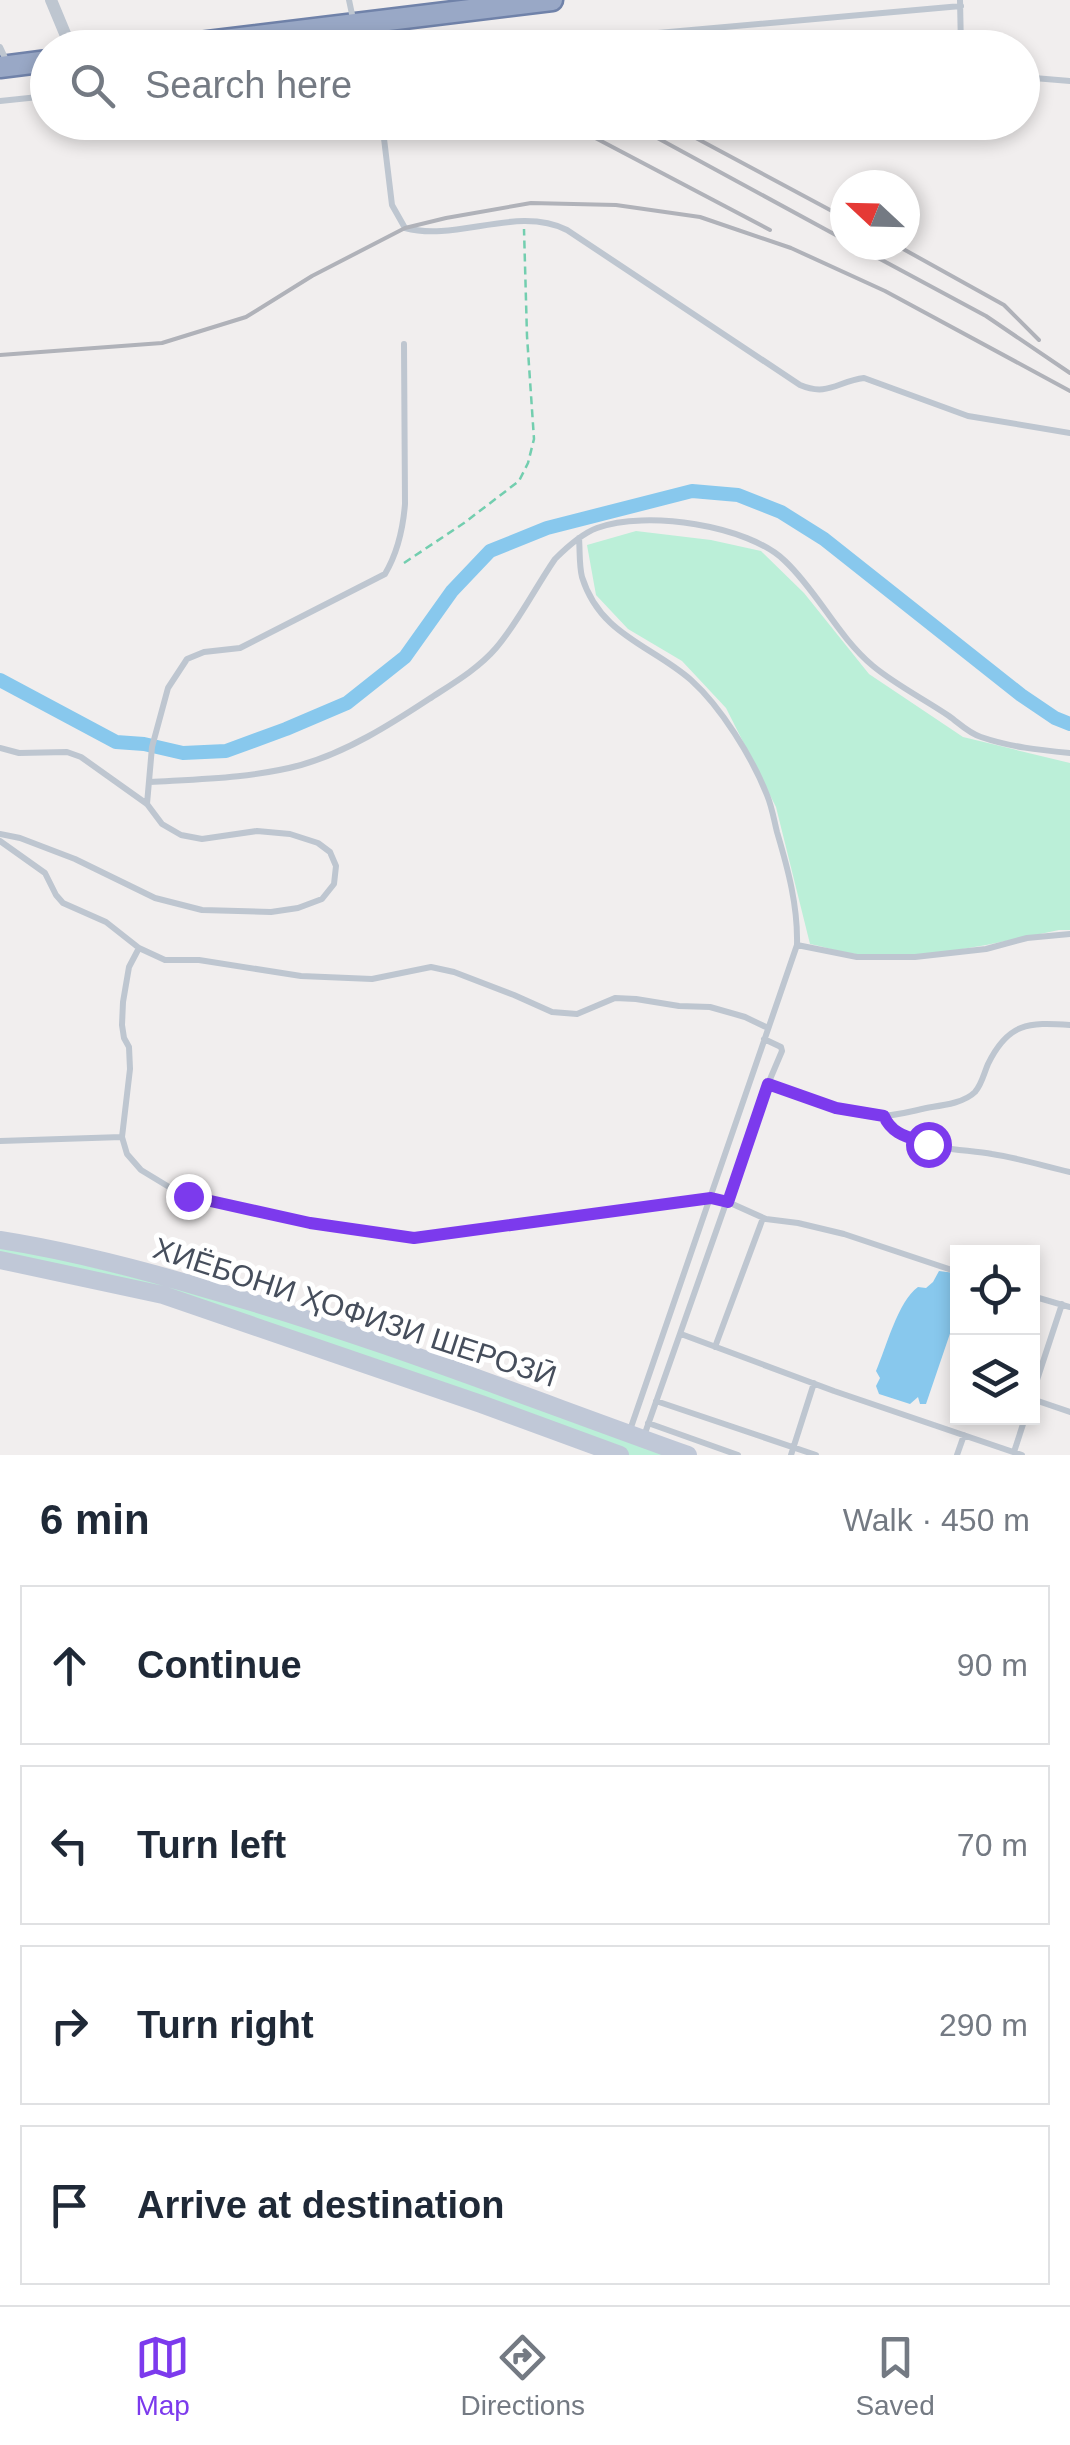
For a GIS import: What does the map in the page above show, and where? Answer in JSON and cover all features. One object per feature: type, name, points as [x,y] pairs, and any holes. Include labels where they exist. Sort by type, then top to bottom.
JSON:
[{"type":"highway","points":[[312,30],[552,0]]},
{"type":"highway","points":[[3,60],[30,60]]},
{"type":"main road","name":"ХИЁБОНИ ҲОФИЗИ ШЕРОЗӢ","points":[[0,1240],[127,1266],[266,1306],[640,1432],[688,1455]]},
{"type":"main road","points":[[0,1260],[163,1295],[620,1455]]},
{"type":"street","points":[[52,0],[64,30]]},
{"type":"lane","points":[[349,0],[355,25]]},
{"type":"lane","points":[[679,30],[961,3],[961,30]]},
{"type":"lane","points":[[1040,79],[1070,82]]},
{"type":"lane","points":[[0,101],[30,98]]},
{"type":"lane","points":[[384,140],[392,206],[404,228],[430,232],[552,222],[809,389],[836,388],[864,378],[968,416],[1070,433]]},
{"type":"lane","points":[[146,804],[155,736],[168,688],[188,659],[204,652],[240,648],[385,574],[395,556],[405,504],[404,344]]},
{"type":"lane","points":[[150,782],[258,774],[304,764],[354,743],[461,678],[493,651],[555,559],[578,538],[594,528],[640,520],[671,522],[760,542],[786,562],[873,666],[970,732],[1028,750],[1070,753]]},
{"type":"lane","points":[[578,538],[582,576],[610,624],[691,680],[740,744],[767,795],[798,916],[797,945],[711,1198],[640,1432]]},
{"type":"lane","points":[[0,748],[19,753],[67,752],[81,757],[146,804],[162,824],[181,835],[202,839],[257,830],[290,834],[318,843],[330,852],[336,866],[334,884],[322,900],[298,908],[271,912],[202,910],[155,898],[75,859],[20,838],[0,838]]},
{"type":"lane","points":[[0,838],[46,873],[63,903],[114,926],[139,948],[166,960],[200,960],[302,976],[372,978],[432,967],[552,1012],[578,1014],[615,998],[710,1007],[768,1028]]},
{"type":"lane","points":[[797,945],[857,957],[915,957],[1070,934]]},
{"type":"lane","points":[[139,948],[129,967],[123,1002],[122,1025],[130,1069],[122,1138],[127,1154],[141,1170],[188,1196],[310,1223],[414,1238],[711,1198],[762,1218],[844,1234],[950,1269]]},
{"type":"lane","points":[[768,1084],[836,1108],[884,1116],[966,1098],[979,1086],[1005,1036],[1018,1028],[1040,1023],[1070,1026]]},
{"type":"lane","points":[[640,1432],[681,1334],[782,1051],[764,1039]]},
{"type":"lane","points":[[884,1116],[888,1127],[896,1133],[928,1144],[952,1151],[990,1153],[1070,1172]]},
{"type":"lane","points":[[0,1141],[122,1138]]},
{"type":"lane","points":[[715,1347],[762,1218]]},
{"type":"lane","points":[[1040,1298],[1066,1306],[1040,1376]]},
{"type":"lane","points":[[681,1334],[1018,1454],[1024,1425]]},
{"type":"lane","points":[[792,1451],[814,1383]]},
{"type":"lane","points":[[1040,1400],[1070,1412]]},
{"type":"lane","points":[[656,1401],[792,1451],[816,1455]]},
{"type":"lane","points":[[640,1432],[738,1455]]},
{"type":"lane","points":[[957,1455],[964,1435]]},
{"type":"path","points":[[385,574],[464,523],[519,481],[528,463],[534,440],[526,336],[524,222]]},
{"type":"green space","points":[[636,531],[761,551],[804,593],[869,674],[963,737],[1070,763],[1070,930],[907,955],[856,954],[810,944],[776,807],[726,708],[682,661],[628,629],[596,595],[587,545]]},
{"type":"green space","points":[[0,1244],[265,1310],[682,1455],[620,1455],[261,1330],[0,1259]]},
{"type":"water","points":[[939,1271],[950,1272],[950,1334],[926,1404],[920,1404],[918,1397],[910,1404],[879,1394],[876,1386],[880,1378],[876,1371],[899,1314],[918,1287],[926,1288]]},
{"type":"waterway","points":[[0,680],[116,742],[183,753],[226,751],[347,703],[405,657],[452,591],[490,551],[547,528],[692,491],[738,495],[781,512],[824,539],[1021,695],[1070,724]]},
{"type":"railway","points":[[599,140],[770,230]]},
{"type":"railway","points":[[661,140],[830,232]]},
{"type":"railway","points":[[700,140],[830,210]]},
{"type":"railway","points":[[0,355],[162,343],[246,317],[312,276],[405,228],[446,218],[531,203],[616,205],[700,217],[791,248],[885,291],[1070,391]]},
{"type":"railway","points":[[920,258],[1004,305],[1039,340]]},
{"type":"railway","points":[[882,260],[986,316],[1070,373]]},
{"type":"route","points":[[188,1196],[345,1230],[414,1238],[711,1198],[728,1202],[768,1084],[836,1108],[884,1116],[888,1127],[896,1133],[928,1144]]}]
